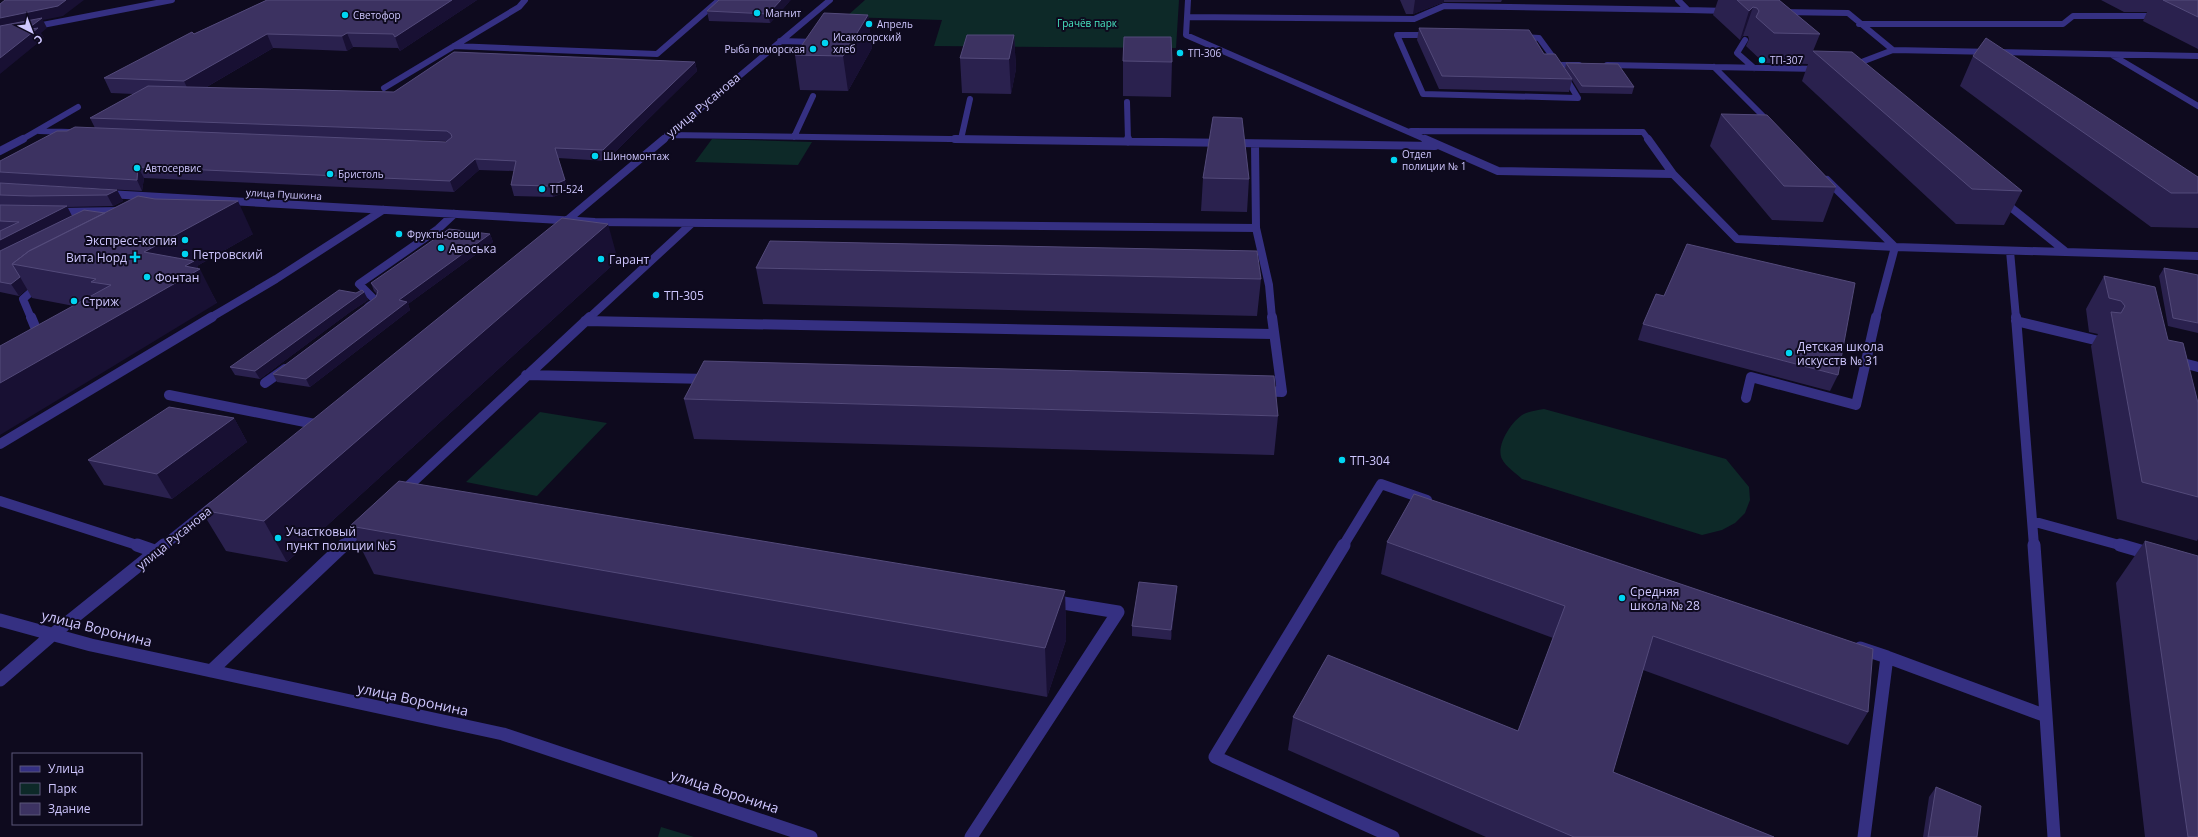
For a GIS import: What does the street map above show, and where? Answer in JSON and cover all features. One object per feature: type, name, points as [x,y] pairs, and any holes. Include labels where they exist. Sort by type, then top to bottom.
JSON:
[{"type":"street","points":[[22,29],[172,0]]},
{"type":"street","points":[[384,88],[519,7],[525,0]]},
{"type":"street","name":"улица Русанова","points":[[558,228],[667,135],[830,0]]},
{"type":"street","points":[[1188,0],[1186,35],[1498,171],[1673,174]]},
{"type":"street","points":[[1678,0],[1688,10]]},
{"type":"street","points":[[454,46],[657,54],[718,1]]},
{"type":"street","points":[[1187,17],[1414,19],[1444,6],[1734,11]]},
{"type":"street","points":[[1773,12],[1848,13],[1859,24],[1893,50]]},
{"type":"street","points":[[1859,24],[2062,24],[2073,16],[2167,16]]},
{"type":"street","points":[[1437,36],[1397,35],[1423,94],[1578,98],[1558,64],[1539,38],[1515,37]]},
{"type":"street","points":[[1745,40],[1737,53],[1754,68]]},
{"type":"street","points":[[780,41],[826,41]]},
{"type":"street","points":[[1849,74],[1843,69],[1893,50],[1969,50],[2198,56]]},
{"type":"street","points":[[1969,50],[1982,59]]},
{"type":"street","points":[[2110,54],[2198,106]]},
{"type":"street","points":[[1558,64],[1589,65]]},
{"type":"street","points":[[1596,65],[1828,69]]},
{"type":"street","points":[[1714,67],[1776,129]]},
{"type":"street","points":[[794,137],[814,96]]},
{"type":"street","points":[[961,139],[970,99]]},
{"type":"street","points":[[1127,102],[1128,142]]},
{"type":"street","points":[[0,151],[39,131],[78,107]]},
{"type":"street","points":[[39,131],[79,132]]},
{"type":"street","points":[[1405,131],[1643,132],[1673,174],[1737,239],[1895,248],[2198,256]]},
{"type":"street","points":[[667,135],[1441,146]]},
{"type":"street","points":[[1251,391],[1282,392],[1273,334],[1269,285],[1256,228],[1255,144]]},
{"type":"street","points":[[1821,174],[1895,248]]},
{"type":"street","name":"улица Пушкина","points":[[96,193],[567,221],[691,224],[1256,228]]},
{"type":"street","points":[[1997,196],[2065,252]]},
{"type":"street","points":[[185,207],[199,199]]},
{"type":"street","points":[[0,444],[276,279],[383,210]]},
{"type":"street","points":[[52,212],[131,211]]},
{"type":"street","points":[[358,315],[376,301],[359,284],[438,229],[454,214]]},
{"type":"street","points":[[82,219],[89,216],[120,220]]},
{"type":"street","points":[[414,498],[395,498],[526,375],[691,224]]},
{"type":"street","points":[[1746,398],[1751,377],[1856,405],[1880,300],[1895,248]]},
{"type":"street","points":[[2010,251],[2032,522],[2054,837]]},
{"type":"street","points":[[27,347],[37,339],[34,322],[24,308],[23,299],[46,280]]},
{"type":"street","points":[[585,321],[1273,334]]},
{"type":"street","points":[[2016,321],[2099,341]]},
{"type":"street","points":[[2166,359],[2198,367]]},
{"type":"street","points":[[265,383],[290,365]]},
{"type":"street","points":[[526,375],[717,379]]},
{"type":"street","points":[[169,395],[318,421],[303,434]]},
{"type":"street","points":[[1393,837],[1215,757],[1381,484],[1441,505]]},
{"type":"street","points":[[0,501],[157,552]]},
{"type":"street","name":"улица Русанова","points":[[0,680],[52,635],[218,502]]},
{"type":"street","points":[[211,671],[369,522]]},
{"type":"street","points":[[2032,522],[2160,556]]},
{"type":"street","points":[[971,837],[1118,612],[1037,599]]},
{"type":"street","name":"улица Воронина","points":[[0,620],[52,635],[503,734],[811,837]]},
{"type":"street","points":[[1849,644],[2046,716]]},
{"type":"street","points":[[1864,837],[1887,657]]},
{"type":"green space","name":"Грачёв парк","points":[[865,0],[1179,0],[1176,48],[934,46],[942,20],[846,17]]},
{"type":"green space","points":[[712,139],[812,142],[798,165],[695,162]]},
{"type":"green space","points":[[1544,409],[1726,459],[1749,487],[1750,500],[1745,513],[1735,523],[1722,530],[1702,535],[1522,479],[1502,459],[1500,453],[1503,440],[1511,426],[1521,416],[1528,412]]},
{"type":"green space","points":[[540,412],[607,423],[537,496],[466,482]]},
{"type":"green space","points":[[661,827],[694,837],[658,837]]},
{"type":"building","points":[[5,0],[66,0],[58,6],[0,18],[0,4]]},
{"type":"building","points":[[267,0],[452,0],[395,37],[393,34],[347,33],[342,36],[267,34],[184,81],[104,78],[192,32],[194,34]]},
{"type":"building","points":[[719,0],[781,0],[768,14],[707,11]]},
{"type":"building","points":[[1737,0],[1779,0],[1820,34],[1774,33],[1756,17],[1759,11],[1757,8],[1753,7],[1749,11]]},
{"type":"building","points":[[2163,0],[2198,0],[2198,17]]},
{"type":"building","points":[[824,13],[868,15],[843,56],[795,55]]},
{"type":"building","points":[[42,18],[26,30],[38,28],[0,58],[0,26]]},
{"type":"building","points":[[1419,28],[1529,30],[1544,54],[1555,54],[1572,79],[1442,76]]},
{"type":"building","points":[[967,35],[1014,35],[1009,59],[960,58]]},
{"type":"building","points":[[1124,37],[1171,37],[1172,62],[1123,61]]},
{"type":"building","points":[[1986,38],[2198,177],[2198,193],[2171,193],[1973,56]]},
{"type":"building","points":[[1813,51],[1852,52],[2022,191],[1972,189]]},
{"type":"building","points":[[454,52],[695,62],[603,150],[555,148],[565,180],[550,186],[511,185],[516,161],[475,159],[450,181],[138,167],[137,180],[0,172],[0,161],[57,131],[67,131],[75,127],[446,142],[452,137],[447,131],[90,118],[148,86],[394,92]]},
{"type":"building","points":[[1566,63],[1618,64],[1634,87],[1582,86]]},
{"type":"building","points":[[1721,114],[1767,115],[1836,187],[1784,186]]},
{"type":"building","points":[[1213,117],[1242,118],[1249,179],[1203,178]]},
{"type":"building","points":[[0,183],[117,190],[107,195],[0,195]]},
{"type":"building","points":[[138,196],[155,199],[238,201],[144,252],[194,261],[185,266],[200,269],[0,383],[0,346],[111,285],[91,282],[96,279],[12,264],[29,251]]},
{"type":"building","points":[[0,205],[67,206],[0,240],[0,231],[19,222],[0,221]]},
{"type":"building","points":[[84,210],[105,213],[29,251],[12,264],[20,277],[11,284],[0,282],[0,251]]},
{"type":"building","points":[[562,218],[608,224],[264,521],[201,510]]},
{"type":"building","points":[[449,229],[490,234],[399,300],[407,302],[306,379],[273,374],[376,297],[378,291],[371,283]]},
{"type":"building","points":[[770,241],[1257,251],[1261,279],[756,268]]},
{"type":"building","points":[[1687,244],[1855,283],[1838,375],[1643,324],[1656,294],[1664,296]]},
{"type":"building","points":[[2164,268],[2198,275],[2198,323],[2173,318]]},
{"type":"building","points":[[2104,276],[2155,287],[2168,340],[2183,343],[2198,403],[2198,497],[2142,482],[2111,312],[2121,313],[2125,306],[2121,301],[2109,298]]},
{"type":"building","points":[[339,290],[356,293],[362,290],[364,292],[255,371],[230,367]]},
{"type":"building","points":[[704,361],[1274,376],[1278,416],[684,399]]},
{"type":"building","points":[[169,407],[234,418],[157,474],[88,460]]},
{"type":"building","points":[[399,481],[1065,591],[1045,648],[350,526]]},
{"type":"building","points":[[1414,494],[1873,649],[1868,712],[1653,636],[1613,772],[1774,837],[1574,837],[1293,717],[1328,655],[1518,731],[1565,606],[1387,542]]},
{"type":"building","points":[[2145,541],[2198,556],[2198,837],[2188,837]]},
{"type":"building","points":[[1139,582],[1177,586],[1171,630],[1132,626]]},
{"type":"building","points":[[1936,787],[1981,806],[1977,837],[1928,837]]},
{"type":"place","name":"Магнит","points":[[757,13]]},
{"type":"place","name":"Светофор","points":[[345,15]]},
{"type":"place","name":"Апрель","points":[[869,24]]},
{"type":"place","name":"Исакогорский хлеб","points":[[825,43]]},
{"type":"place","name":"Рыба поморская","points":[[813,49]]},
{"type":"place","name":"ТП-306","points":[[1180,53]]},
{"type":"place","name":"ТП-307","points":[[1762,60]]},
{"type":"place","name":"Шиномонтаж","points":[[595,156]]},
{"type":"place","name":"Отдел полиции № 1","points":[[1394,160]]},
{"type":"place","name":"Автосервис","points":[[137,168]]},
{"type":"place","name":"Бристоль","points":[[330,174]]},
{"type":"place","name":"ТП-524","points":[[542,189]]},
{"type":"place","name":"Фрукты-овощи","points":[[399,234]]},
{"type":"place","name":"Экспресс-копия","points":[[185,240]]},
{"type":"place","name":"Авоська","points":[[441,248]]},
{"type":"place","name":"Петровский","points":[[185,254]]},
{"type":"place","name":"Вита Норд","points":[[135,257]]},
{"type":"place","name":"Гарант","points":[[601,259]]},
{"type":"place","name":"Фонтан","points":[[147,277]]},
{"type":"place","name":"ТП-305","points":[[656,295]]},
{"type":"place","name":"Стриж","points":[[74,301]]},
{"type":"place","name":"Детская школа искусств № 31","points":[[1789,353]]},
{"type":"place","name":"ТП-304","points":[[1342,460]]},
{"type":"place","name":"Участковый пункт полиции №5","points":[[278,538]]},
{"type":"place","name":"Средняя школа № 28","points":[[1622,598]]}]
